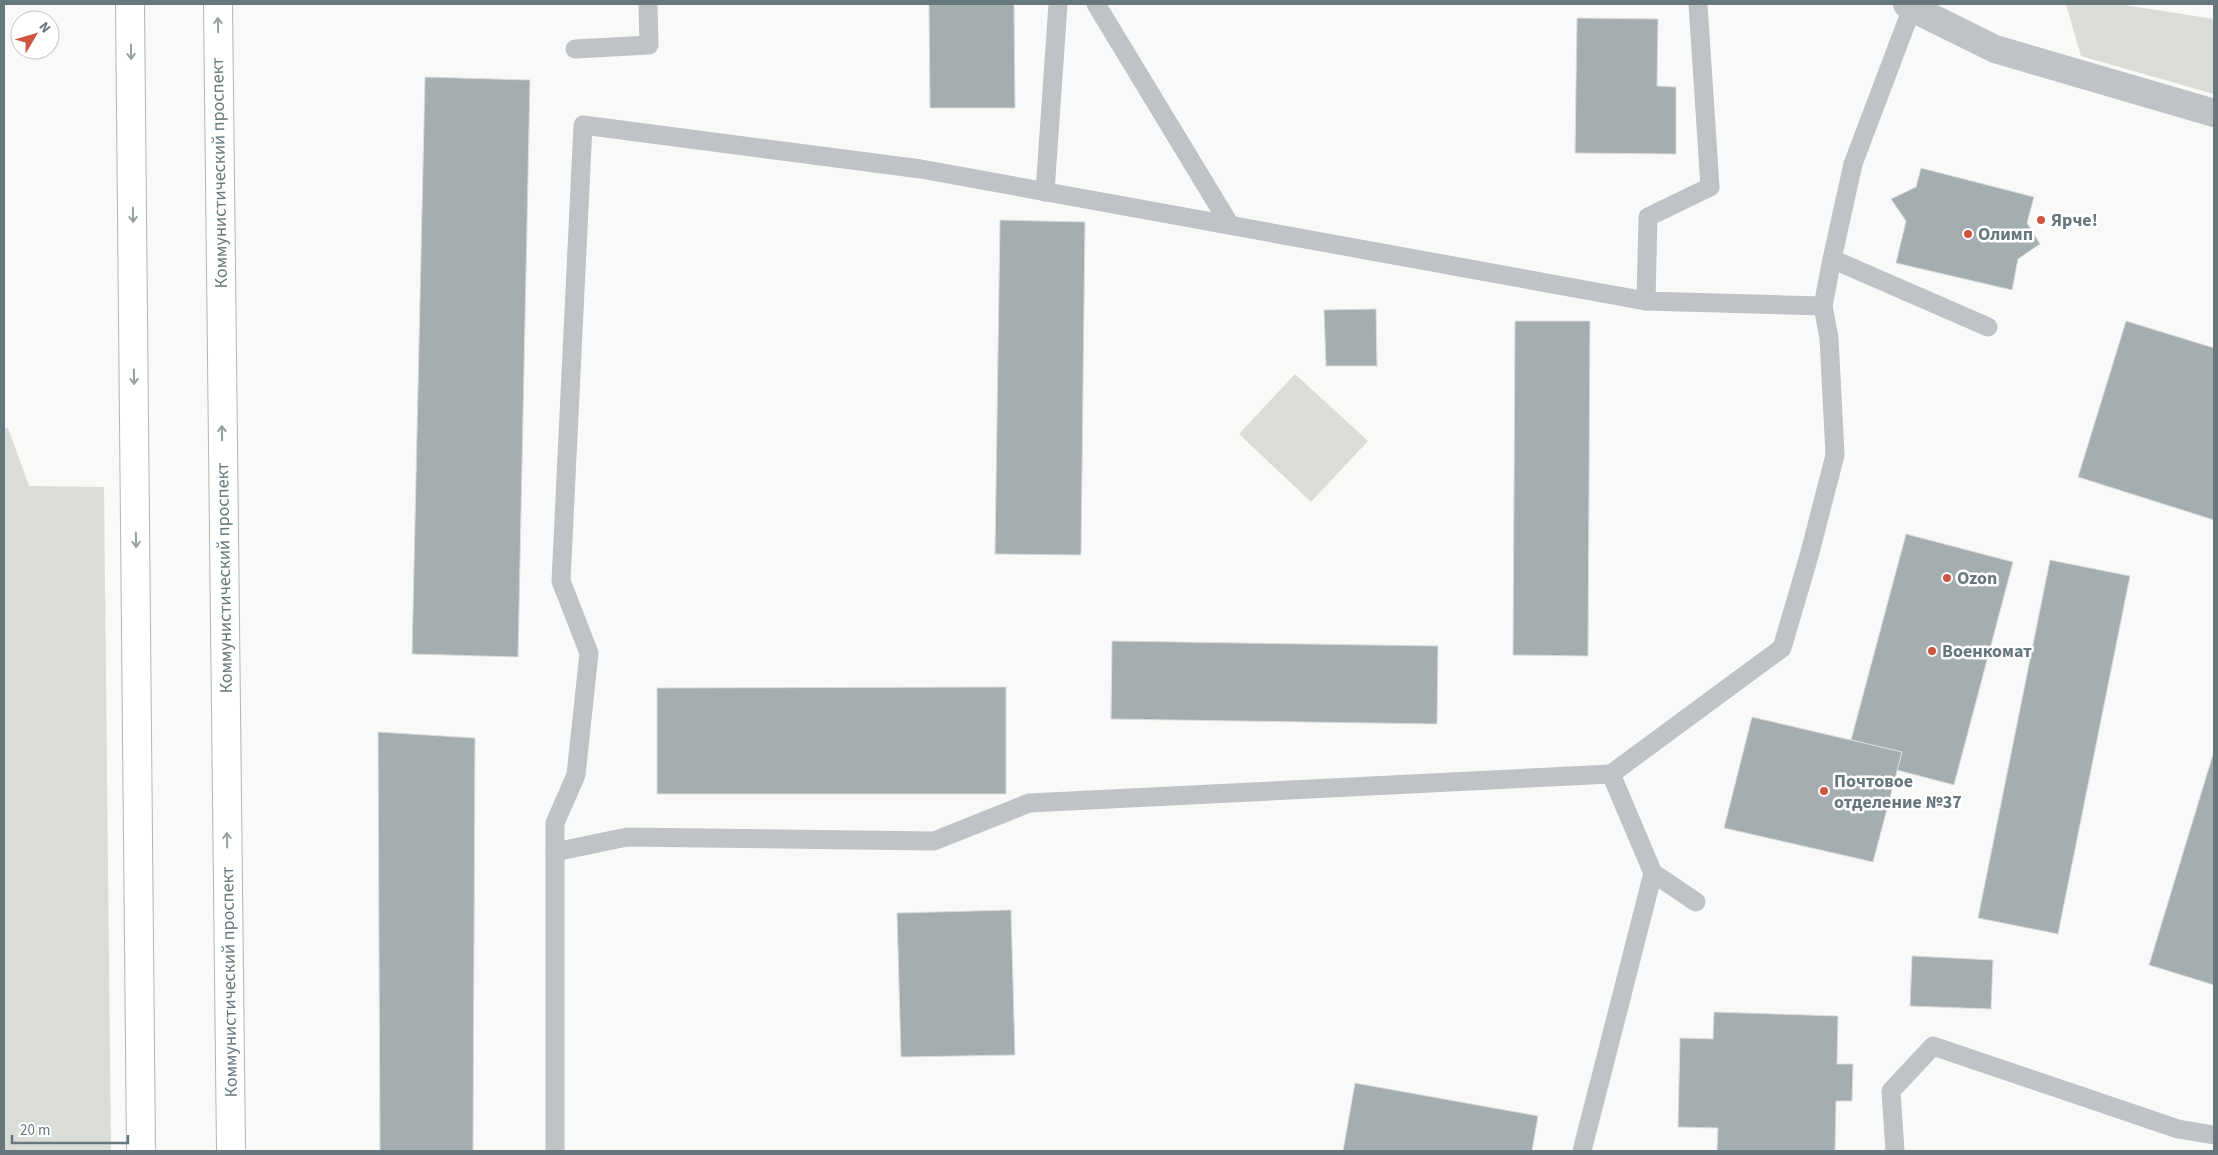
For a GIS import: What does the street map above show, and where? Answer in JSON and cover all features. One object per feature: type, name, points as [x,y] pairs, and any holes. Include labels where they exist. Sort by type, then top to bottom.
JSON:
[{"type":"main road","points":[[130,4],[142,1151]]},
{"type":"main road","name":"Коммунистический проспект","points":[[218,4],[231,1151]]},
{"type":"street","points":[[1909,6],[1995,50],[2214,113]]},
{"type":"lane","points":[[575,49],[648,45],[648,4]]},
{"type":"lane","points":[[1045,192],[1058,4]]},
{"type":"lane","points":[[1096,4],[1230,225]]},
{"type":"lane","points":[[1646,301],[1648,217],[1710,187],[1698,4]]},
{"type":"lane","points":[[555,852],[627,838],[934,842],[1028,802],[1612,774],[1782,648],[1809,556],[1835,455],[1829,338],[1823,306],[1832,259],[1853,164],[1909,6]]},
{"type":"lane","points":[[555,1151],[555,823],[576,775],[589,653],[560,581],[583,126],[921,170],[1646,301],[1823,306]]},
{"type":"lane","points":[[1832,259],[1988,327]]},
{"type":"lane","points":[[1612,774],[1653,873],[1696,902]]},
{"type":"lane","points":[[1582,1151],[1653,873]]},
{"type":"lane","points":[[1895,1151],[1891,1091],[1933,1046],[2178,1129],[2214,1135]]},
{"type":"shaded area","points":[[2066,4],[2118,4],[2214,19],[2214,94],[2081,56]]},
{"type":"shaded area","points":[[1295,374],[1368,441],[1311,502],[1239,434]]},
{"type":"shaded area","points":[[4,428],[8,428],[29,486],[104,487],[111,1151],[4,1151]]},
{"type":"building","points":[[929,4],[1014,4],[1015,108],[930,108]]},
{"type":"building","points":[[1577,18],[1658,19],[1657,86],[1676,87],[1676,154],[1575,153]]},
{"type":"building","points":[[425,77],[530,80],[518,657],[412,654]]},
{"type":"building","name":"Олимп","points":[[1921,168],[2034,197],[2027,223],[2040,244],[2018,259],[2012,290],[1896,263],[1906,221],[1891,199],[1916,187]]},
{"type":"building","points":[[1000,220],[1085,222],[1081,555],[995,554]]},
{"type":"building","points":[[1376,309],[1377,366],[1326,366],[1324,310]]},
{"type":"building","points":[[1515,321],[1590,321],[1588,656],[1513,655]]},
{"type":"building","points":[[2126,321],[2214,348],[2214,520],[2078,477]]},
{"type":"building","name":"Военкомат","points":[[1906,534],[2013,562],[1954,785],[1897,770],[1902,752],[1851,740]]},
{"type":"building","points":[[2050,560],[2130,576],[2058,934],[1978,918]]},
{"type":"building","points":[[1112,641],[1438,646],[1437,724],[1111,719]]},
{"type":"building","points":[[1006,687],[1006,794],[657,794],[657,688]]},
{"type":"building","points":[[1752,717],[1902,752],[1873,862],[1724,828]]},
{"type":"building","points":[[378,732],[475,738],[473,1151],[380,1151]]},
{"type":"building","points":[[2214,751],[2214,985],[2149,965]]},
{"type":"building","points":[[1011,910],[1015,1055],[901,1057],[897,913]]},
{"type":"building","points":[[1912,956],[1993,960],[1991,1009],[1910,1006]]},
{"type":"building","points":[[1714,1012],[1838,1016],[1837,1064],[1853,1064],[1852,1101],[1836,1101],[1835,1151],[1717,1151],[1718,1128],[1678,1127],[1680,1038],[1713,1039]]},
{"type":"building","points":[[1355,1083],[1538,1116],[1532,1151],[1343,1151]]},
{"type":"place","name":"Ярче!","points":[[2041,220]]},
{"type":"place","name":"Олимп","points":[[1968,234]]},
{"type":"place","name":"Ozon","points":[[1947,578]]},
{"type":"place","name":"Военкомат","points":[[1932,651]]},
{"type":"place","name":"Почтовое отделение №37","points":[[1824,791]]}]
